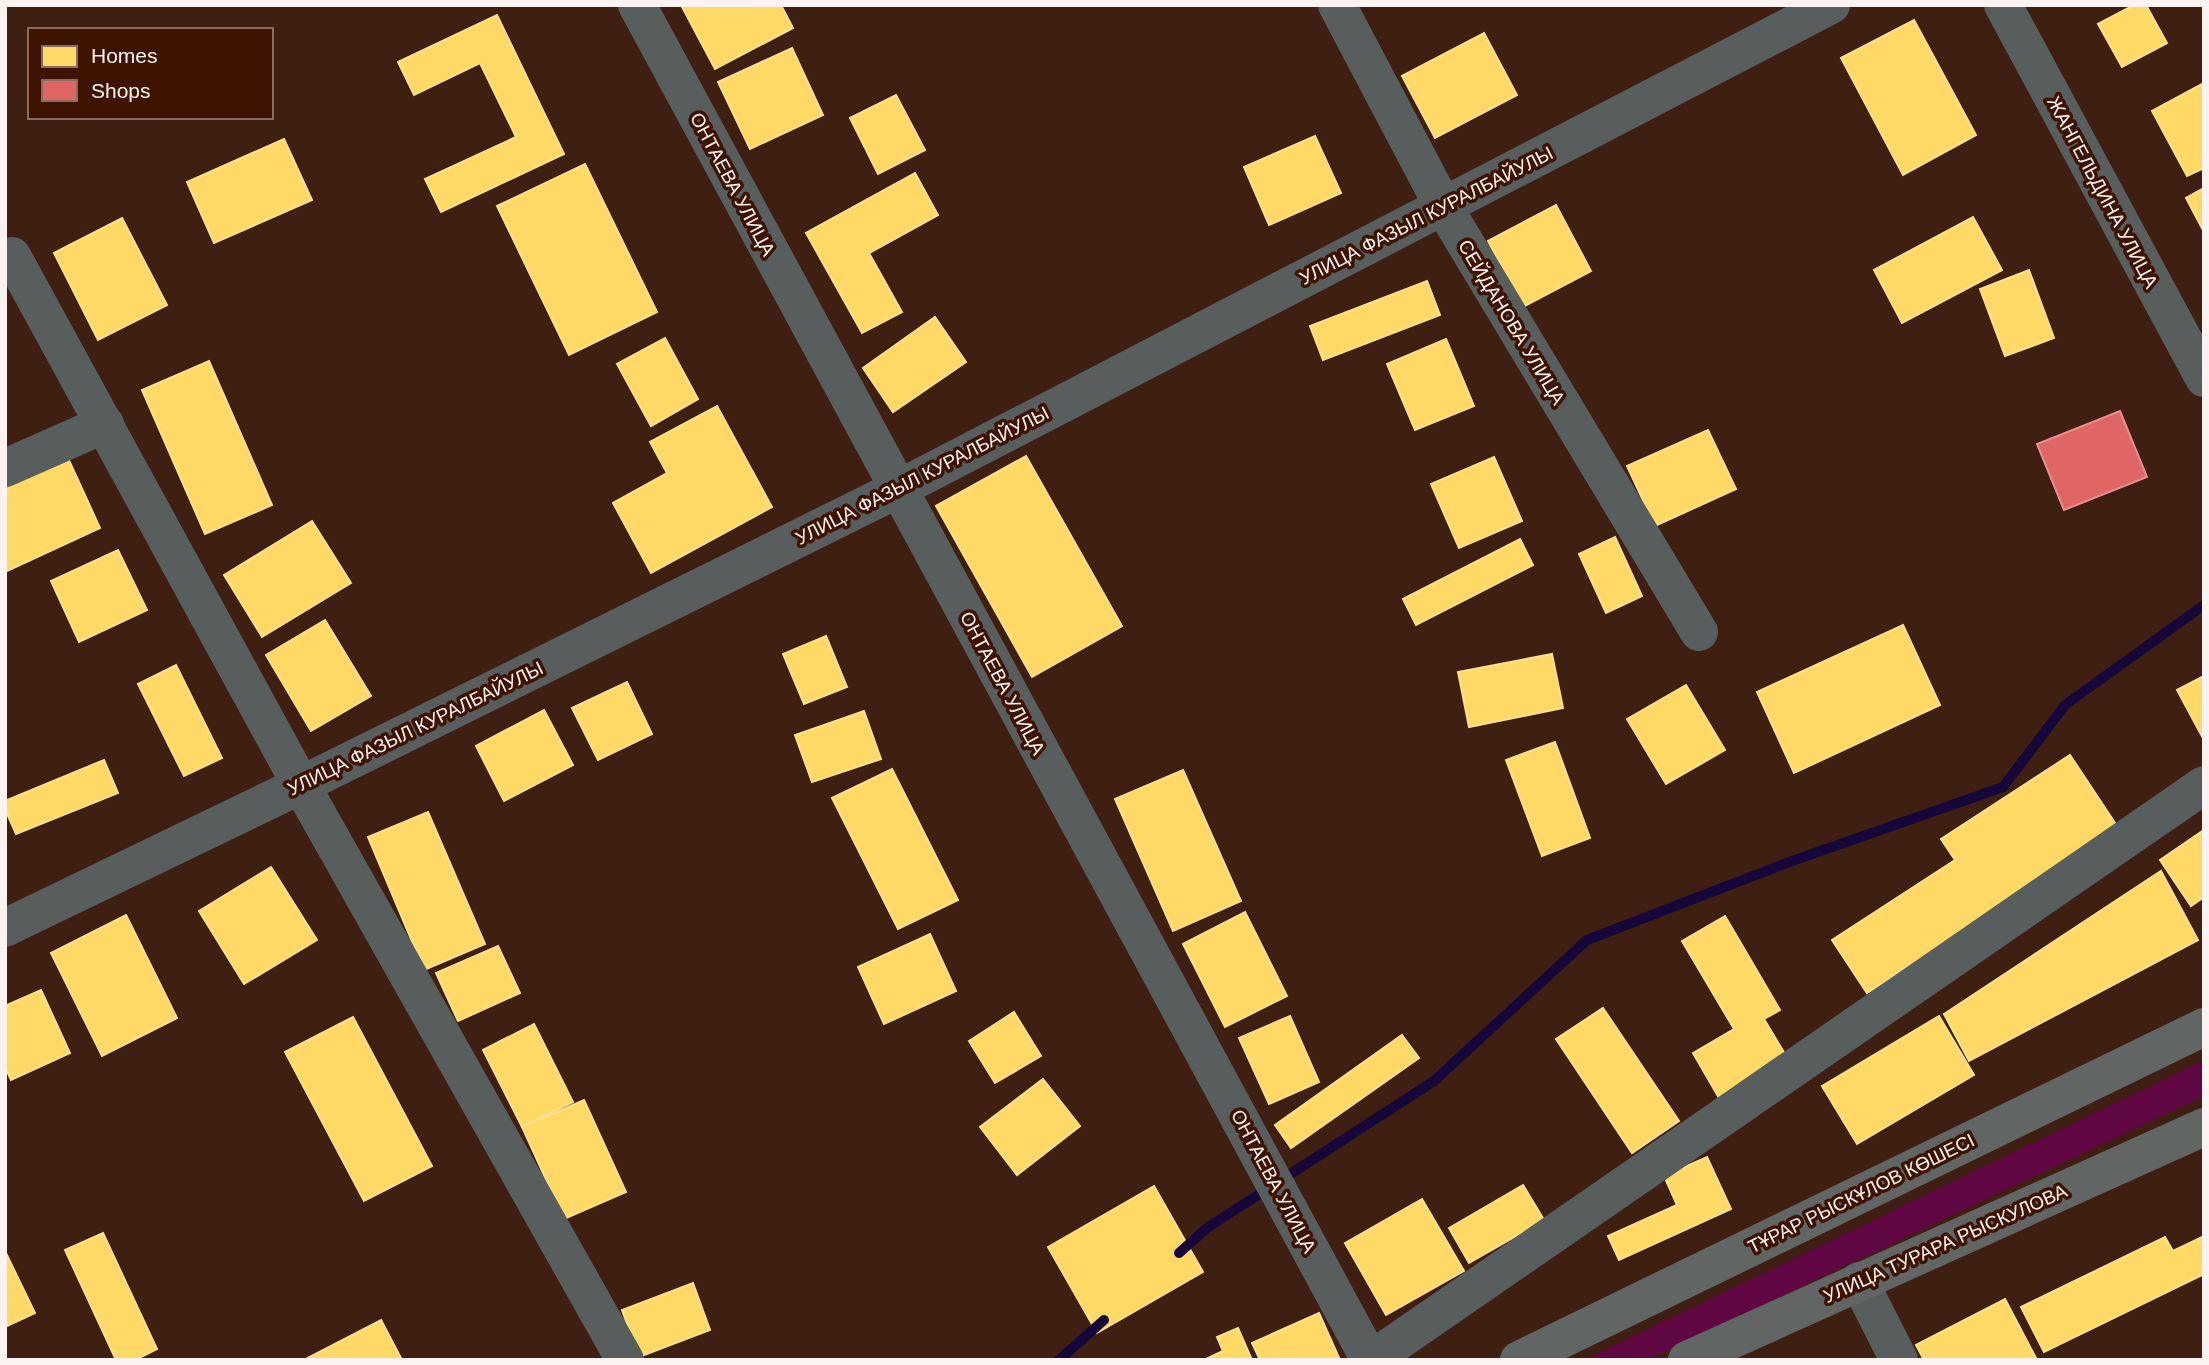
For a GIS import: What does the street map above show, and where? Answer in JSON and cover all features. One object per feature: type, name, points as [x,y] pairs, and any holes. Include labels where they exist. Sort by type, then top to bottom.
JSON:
[{"type":"main road","name":"ТҰРАР РЫСКҰЛОВ КӨШЕСІ","points":[[1519,1360],[2204,1027]]},
{"type":"main road","name":"УЛИЦА ТУРАРА РЫСКУЛОВА","points":[[1687,1360],[2204,1127]]},
{"type":"street","name":"ОНТАЕВА УЛИЦА","points":[[636,5],[1371,1360]]},
{"type":"street","name":"СЕЙДАНОВА УЛИЦА","points":[[1338,5],[1443,206],[1699,632]]},
{"type":"street","name":"УЛИЦА ФАЗЫЛ КУРАЛБАЙУЛЫ","points":[[5,928],[302,785],[898,489],[1831,5]]},
{"type":"street","name":"ЖАНГЕЛЬДИНА УЛИЦА","points":[[2003,5],[2204,379]]},
{"type":"street","points":[[5,259],[12,256],[302,785],[625,1360]]},
{"type":"street","points":[[5,468],[105,424]]},
{"type":"street","points":[[1371,1360],[2204,785]]},
{"type":"street","points":[[1859,1281],[1899,1360]]},
{"type":"shaded area","points":[[2204,1060],[2204,1096],[1647,1360],[1584,1360]]},
{"type":"building: Homes","points":[[681,5],[781,5],[793,28],[715,69]]},
{"type":"building: Homes","points":[[2134,5],[2146,5],[2167,43],[2122,67],[2098,24]]},
{"type":"building: Homes","points":[[497,15],[564,154],[441,212],[425,179],[516,137],[480,63],[414,95],[398,62]]},
{"type":"building: Homes","points":[[1914,20],[1976,135],[1903,175],[1841,58]]},
{"type":"building: Homes","points":[[1484,33],[1517,95],[1435,138],[1402,76]]},
{"type":"building: Homes","points":[[792,48],[823,115],[750,149],[718,82]]},
{"type":"building: Homes","points":[[2204,83],[2204,168],[2187,176],[2152,111]]},
{"type":"building: Homes","points":[[896,95],[925,150],[878,174],[850,118]]},
{"type":"building: Homes","points":[[1315,136],[1341,193],[1269,225],[1244,167]]},
{"type":"building: Homes","points":[[284,139],[312,200],[214,243],[187,182]]},
{"type":"building: Homes","points":[[585,164],[657,312],[569,355],[497,206]]},
{"type":"building: Homes","points":[[915,173],[938,215],[869,253],[902,312],[862,333],[806,233]]},
{"type":"building: Homes","points":[[2204,188],[2204,232],[2186,198]]},
{"type":"building: Homes","points":[[1556,205],[1591,271],[1523,307],[1488,241]]},
{"type":"building: Homes","points":[[1973,217],[2002,270],[1902,323],[1874,270]]},
{"type":"building: Homes","points":[[122,218],[167,305],[98,340],[54,253]]},
{"type":"building: Homes","points":[[2029,270],[2054,338],[2005,356],[1980,289]]},
{"type":"building: Homes","points":[[1427,281],[1440,315],[1323,360],[1310,326]]},
{"type":"building: Homes","points":[[935,317],[966,362],[893,412],[863,368]]},
{"type":"building: Homes","points":[[665,338],[698,399],[651,426],[617,364]]},
{"type":"building: Homes","points":[[1446,339],[1474,406],[1415,430],[1387,364]]},
{"type":"building: Homes","points":[[209,361],[272,505],[205,534],[142,390]]},
{"type":"building: Homes","points":[[717,406],[772,507],[651,573],[613,503],[667,473],[650,442]]},
{"type":"building: Homes","points":[[1708,430],[1736,489],[1655,526],[1627,466]]},
{"type":"building: Homes","points":[[67,456],[100,528],[5,572],[5,484]]},
{"type":"building: Homes","points":[[1026,456],[1122,626],[1032,677],[936,506]]},
{"type":"building: Homes","points":[[1494,457],[1522,521],[1459,548],[1431,484]]},
{"type":"building: Homes","points":[[312,521],[351,583],[262,637],[224,575]]},
{"type":"building: Homes","points":[[1615,537],[1642,596],[1606,613],[1579,554]]},
{"type":"building: Homes","points":[[1520,539],[1533,565],[1416,625],[1403,599]]},
{"type":"building: Homes","points":[[118,550],[147,610],[79,642],[51,581]]},
{"type":"building: Homes","points":[[325,620],[371,696],[311,731],[266,655]]},
{"type":"building: Homes","points":[[1903,625],[1940,705],[1794,773],[1757,692]]},
{"type":"building: Homes","points":[[826,636],[847,687],[804,704],[783,654]]},
{"type":"building: Homes","points":[[1552,654],[1563,708],[1469,727],[1458,672]]},
{"type":"building: Homes","points":[[176,665],[222,758],[184,776],[138,684]]},
{"type":"building: Homes","points":[[2204,676],[2204,740],[2177,690]]},
{"type":"building: Homes","points":[[627,682],[652,734],[598,760],[572,708]]},
{"type":"building: Homes","points":[[1686,685],[1725,750],[1666,784],[1627,719]]},
{"type":"building: Homes","points":[[544,710],[573,765],[504,801],[476,746]]},
{"type":"building: Homes","points":[[864,711],[881,759],[812,782],[795,735]]},
{"type":"building: Homes","points":[[1555,742],[1590,838],[1542,856],[1506,760]]},
{"type":"building: Homes","points":[[2070,755],[2119,829],[1867,993],[1832,940],[1955,860],[1941,839]]},
{"type":"building: Homes","points":[[104,760],[118,793],[16,834],[5,809],[5,801]]},
{"type":"building: Homes","points":[[892,769],[958,900],[898,929],[832,798]]},
{"type":"building: Homes","points":[[1183,770],[1241,901],[1173,931],[1115,799]]},
{"type":"building: Homes","points":[[428,812],[485,944],[424,970],[368,837]]},
{"type":"building: Homes","points":[[2204,830],[2204,897],[2191,906],[2160,860]]},
{"type":"building: Homes","points":[[271,867],[317,940],[244,984],[199,911]]},
{"type":"building: Homes","points":[[2161,871],[2198,940],[1969,1061],[1944,1014]]},
{"type":"building: Homes","points":[[1245,912],[1287,996],[1225,1027],[1183,944]]},
{"type":"building: Homes","points":[[126,915],[177,1018],[102,1056],[51,953]]},
{"type":"building: Homes","points":[[1725,916],[1780,1010],[1764,1019],[1788,1059],[1719,1098],[1693,1053],[1734,1029],[1682,941]]},
{"type":"building: Homes","points":[[930,934],[956,991],[884,1024],[858,967]]},
{"type":"building: Homes","points":[[498,946],[520,993],[458,1021],[436,973]]},
{"type":"building: Homes","points":[[41,990],[70,1053],[11,1080],[5,1067],[5,1006]]},
{"type":"building: Homes","points":[[1603,1008],[1679,1121],[1632,1153],[1556,1039]]},
{"type":"building: Homes","points":[[1014,1012],[1041,1056],[995,1083],[969,1041]]},
{"type":"building: Homes","points":[[1290,1016],[1319,1082],[1269,1104],[1239,1038]]},
{"type":"building: Homes","points":[[1939,1016],[1974,1075],[1857,1144],[1822,1086]]},
{"type":"building: Homes","points":[[353,1017],[432,1166],[364,1201],[285,1052]]},
{"type":"building: Homes","points":[[534,1024],[573,1102],[522,1127],[483,1050]]},
{"type":"building: Homes","points":[[1402,1035],[1419,1058],[1291,1148],[1275,1125]]},
{"type":"building: Homes","points":[[1043,1079],[1080,1126],[1017,1175],[980,1127]]},
{"type":"building: Homes","points":[[584,1100],[626,1192],[564,1219],[522,1127]]},
{"type":"building: Homes","points":[[1707,1157],[1731,1209],[1619,1260],[1608,1236],[1677,1205],[1664,1176]]},
{"type":"building: Homes","points":[[1523,1185],[1544,1220],[1469,1263],[1449,1228]]},
{"type":"building: Homes","points":[[1154,1186],[1203,1272],[1097,1333],[1048,1247]]},
{"type":"building: Homes","points":[[1422,1199],[1464,1271],[1386,1315],[1345,1243]]},
{"type":"building: Homes","points":[[103,1233],[157,1349],[135,1360],[116,1360],[65,1250]]},
{"type":"building: Homes","points":[[2204,1236],[2204,1274],[2044,1352],[2021,1307],[2165,1237],[2173,1251]]},
{"type":"building: Homes","points":[[5,1251],[35,1313],[5,1327]]},
{"type":"building: Homes","points":[[693,1283],[710,1330],[639,1357],[622,1310]]},
{"type":"building: Homes","points":[[2005,1299],[2037,1360],[1924,1360],[1916,1345]]},
{"type":"building: Homes","points":[[1319,1313],[1340,1360],[1260,1360],[1252,1343]]},
{"type":"building: Homes","points":[[381,1320],[402,1360],[304,1360]]},
{"type":"building: Homes","points":[[1238,1328],[1252,1360],[1204,1360],[1223,1351],[1217,1337]]},
{"type":"building: Shops","points":[[2120,411],[2147,477],[2064,510],[2037,444]]},
{"type":"waterway","points":[[1179,1253],[1207,1228],[1434,1081],[1587,940],[1792,861],[2003,787],[2065,705],[2204,605]]},
{"type":"waterway","points":[[1059,1360],[1104,1320]]}]
